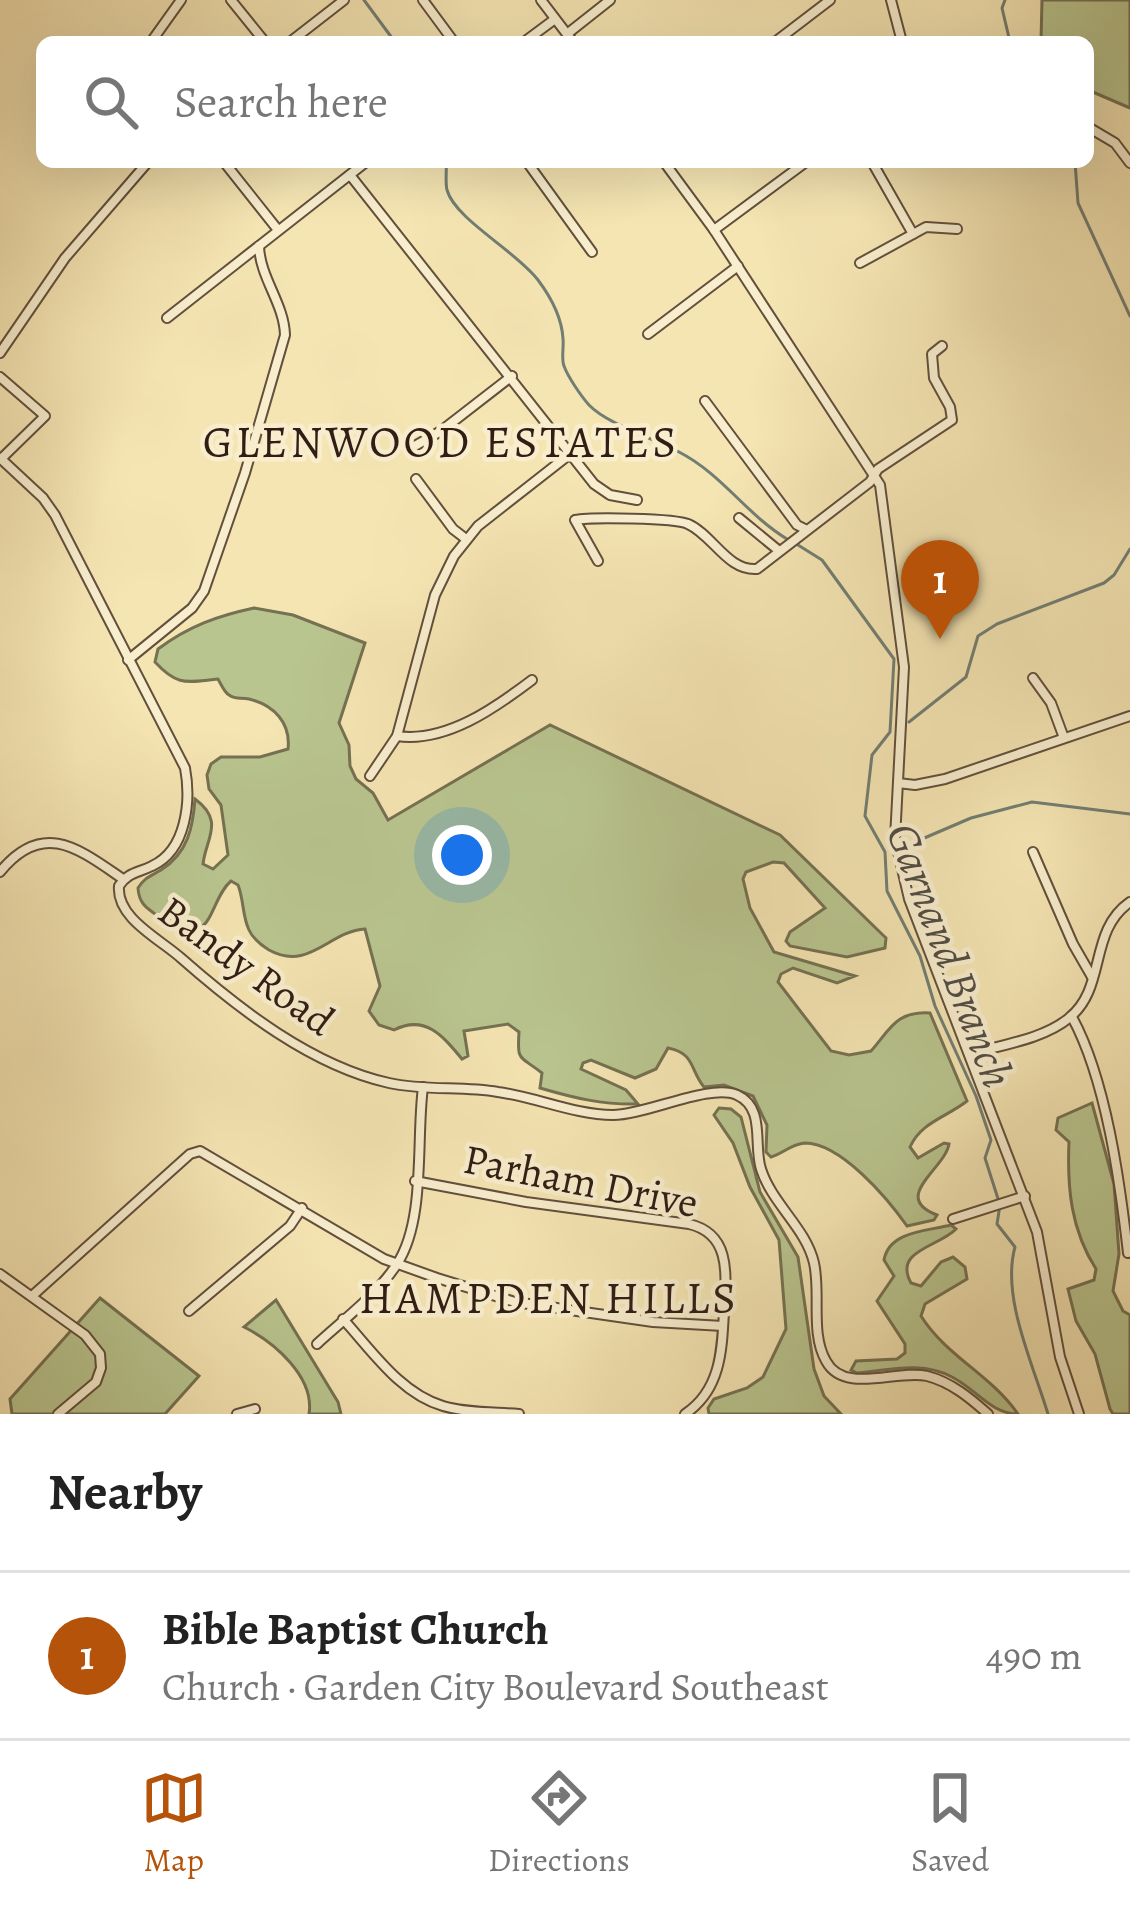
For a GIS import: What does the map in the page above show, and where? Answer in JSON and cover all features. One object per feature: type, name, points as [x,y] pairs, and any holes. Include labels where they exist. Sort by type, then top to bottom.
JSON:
[{"type":"street","points":[[155,36],[181,0]]},
{"type":"street","points":[[231,0],[260,36]]},
{"type":"street","points":[[298,36],[344,0]]},
{"type":"street","points":[[423,0],[450,36]]},
{"type":"street","points":[[542,0],[568,36]]},
{"type":"street","points":[[572,36],[610,0]]},
{"type":"street","points":[[783,36],[830,0]]},
{"type":"street","points":[[891,0],[900,36]]},
{"type":"street","points":[[532,36],[555,19]]},
{"type":"street","points":[[1094,131],[1114,143],[1130,163]]},
{"type":"street","points":[[0,353],[65,258],[143,168]]},
{"type":"street","points":[[229,168],[278,230]]},
{"type":"street","points":[[167,319],[358,168]]},
{"type":"street","points":[[531,168],[592,252]]},
{"type":"street","points":[[668,168],[876,474],[884,500],[904,667],[895,839],[900,871],[1025,1196],[1042,1256],[1060,1357],[1079,1414]]},
{"type":"street","points":[[714,230],[798,168]]},
{"type":"street","points":[[875,168],[913,234]]},
{"type":"street","points":[[350,175],[570,454],[602,490],[622,500],[638,500]]},
{"type":"street","points":[[860,263],[913,234],[936,226],[957,229]]},
{"type":"street","points":[[128,660],[199,600],[239,492],[285,335],[259,246]]},
{"type":"street","points":[[648,334],[738,266]]},
{"type":"street","points":[[598,561],[575,520],[680,521],[746,569],[757,569],[952,420],[932,370],[932,355],[943,346]]},
{"type":"street","points":[[413,447],[512,376]]},
{"type":"street","points":[[0,377],[45,416],[1,458]]},
{"type":"street","points":[[705,401],[797,525],[806,530]]},
{"type":"street","points":[[370,776],[397,736],[435,595],[466,539],[570,454]]},
{"type":"street","name":"Bandy Road","points":[[1,458],[55,515],[182,759],[187,784],[185,816],[171,852],[123,879],[118,898],[133,919],[310,1052],[388,1083],[495,1091],[616,1115],[723,1092],[739,1096],[753,1111],[762,1173],[813,1258],[818,1329],[826,1363],[851,1379],[904,1373],[930,1377],[952,1385],[988,1414]]},
{"type":"street","points":[[416,479],[466,539]]},
{"type":"street","points":[[739,518],[778,550]]},
{"type":"street","points":[[1034,678],[1051,703],[1064,738]]},
{"type":"street","points":[[397,736],[446,732],[532,680]]},
{"type":"street","points":[[898,783],[945,778],[1130,716]]},
{"type":"street","points":[[0,872],[27,848],[51,842],[71,846],[123,879]]},
{"type":"street","points":[[1034,852],[1092,978]]},
{"type":"street","points":[[970,1054],[1055,1027],[1072,1017],[1087,998],[1108,924],[1130,902]]},
{"type":"street","points":[[1072,1017],[1116,1163],[1127,1253]]},
{"type":"street","points":[[317,1344],[397,1264],[413,1225],[423,1087]]},
{"type":"street","points":[[32,1296],[190,1154],[205,1153],[397,1264],[515,1302],[653,1322],[723,1326]]},
{"type":"street","name":"Parham Drive","points":[[416,1181],[698,1226],[711,1234],[726,1261],[720,1362],[711,1387],[685,1414]]},
{"type":"street","points":[[953,1219],[1025,1196]]},
{"type":"street","points":[[189,1311],[290,1226],[302,1208]]},
{"type":"street","points":[[0,1274],[86,1335],[100,1354],[96,1382],[58,1414]]},
{"type":"street","points":[[343,1319],[396,1377],[425,1399],[460,1410],[519,1414]]},
{"type":"street","points":[[237,1414],[255,1409]]},
{"type":"green space","points":[[1042,0],[1130,0],[1130,108],[1094,93],[1094,36],[1041,36]]},
{"type":"green space","points":[[254,608],[293,615],[365,643],[339,723],[356,779],[373,793],[388,820],[550,725],[780,835],[886,938],[885,948],[847,957],[790,946],[786,941],[790,932],[825,908],[784,863],[746,872],[743,879],[750,908],[774,952],[855,976],[837,983],[793,968],[781,974],[778,982],[831,1051],[849,1055],[871,1051],[901,1019],[930,1013],[967,1101],[928,1126],[910,1147],[918,1158],[949,1144],[919,1191],[918,1200],[937,1215],[934,1220],[907,1226],[862,1174],[819,1145],[800,1144],[771,1157],[766,1152],[767,1125],[753,1096],[724,1085],[704,1087],[688,1058],[677,1050],[668,1048],[656,1069],[635,1078],[591,1060],[583,1063],[581,1069],[626,1090],[638,1104],[553,1092],[540,1088],[542,1073],[521,1057],[519,1032],[508,1024],[464,1031],[468,1056],[462,1059],[440,1035],[424,1026],[394,1030],[379,1025],[369,1011],[380,986],[365,929],[307,954],[269,950],[253,936],[238,885],[231,881],[201,928],[179,928],[148,909],[138,888],[183,847],[195,799],[212,822],[203,864],[213,869],[228,855],[221,805],[209,789],[211,764],[221,757],[260,757],[288,749],[284,723],[266,706],[232,697],[218,679],[177,679],[155,662],[158,649],[181,634]]},
{"type":"green space","points":[[1092,1103],[1114,1184],[1119,1254],[1113,1291],[1130,1315],[1130,1414],[1113,1414],[1110,1409],[1095,1354],[1076,1321],[1068,1289],[1094,1280],[1096,1269],[1072,1208],[1069,1142],[1056,1130],[1058,1118]]},
{"type":"green space","points":[[719,1108],[731,1109],[741,1117],[760,1192],[798,1257],[814,1369],[824,1396],[841,1414],[709,1414],[714,1399],[763,1377],[786,1329],[779,1240],[733,1143],[714,1115]]},
{"type":"green space","points":[[951,1225],[956,1229],[913,1256],[907,1272],[911,1283],[921,1286],[941,1262],[953,1257],[965,1267],[967,1279],[925,1304],[921,1316],[1018,1414],[1000,1410],[941,1372],[851,1370],[856,1361],[897,1359],[905,1353],[905,1344],[877,1301],[894,1276],[884,1260],[887,1250],[910,1234]]},
{"type":"green space","points":[[100,1298],[199,1376],[165,1414],[12,1414],[10,1399]]},
{"type":"green space","points":[[276,1300],[341,1414],[309,1414],[306,1387],[299,1374],[279,1351],[244,1327]]},
{"type":"waterway","name":"Garnand Branch","points":[[364,0],[391,36]]},
{"type":"waterway","points":[[1005,0],[1002,8],[1009,36]]},
{"type":"waterway","name":"Garnand Branch","points":[[446,168],[452,201],[528,269],[547,293],[560,323],[564,366],[589,405],[607,419],[694,461],[787,539]]},
{"type":"waterway","points":[[1075,168],[1078,203],[1130,316]]},
{"type":"waterway","name":"Garnand Branch","points":[[798,545],[822,560],[894,659],[890,732],[872,755],[865,816],[885,852],[887,891],[920,956],[935,1006],[991,1140],[985,1158],[1000,1205],[997,1224],[1015,1247],[1015,1309],[1048,1414]]},
{"type":"waterway","points":[[909,722],[966,677],[978,636],[997,624],[1104,583],[1130,549]]},
{"type":"waterway","points":[[901,848],[971,818],[1032,802],[1130,814]]},
{"type":"place","name":"Bible Baptist Church","points":[[940,639]]},
{"type":"district","name":"GLENWOOD ESTATES","points":[[441,441]]},
{"type":"district","name":"HAMPDEN HILLS","points":[[549,1297]]}]
